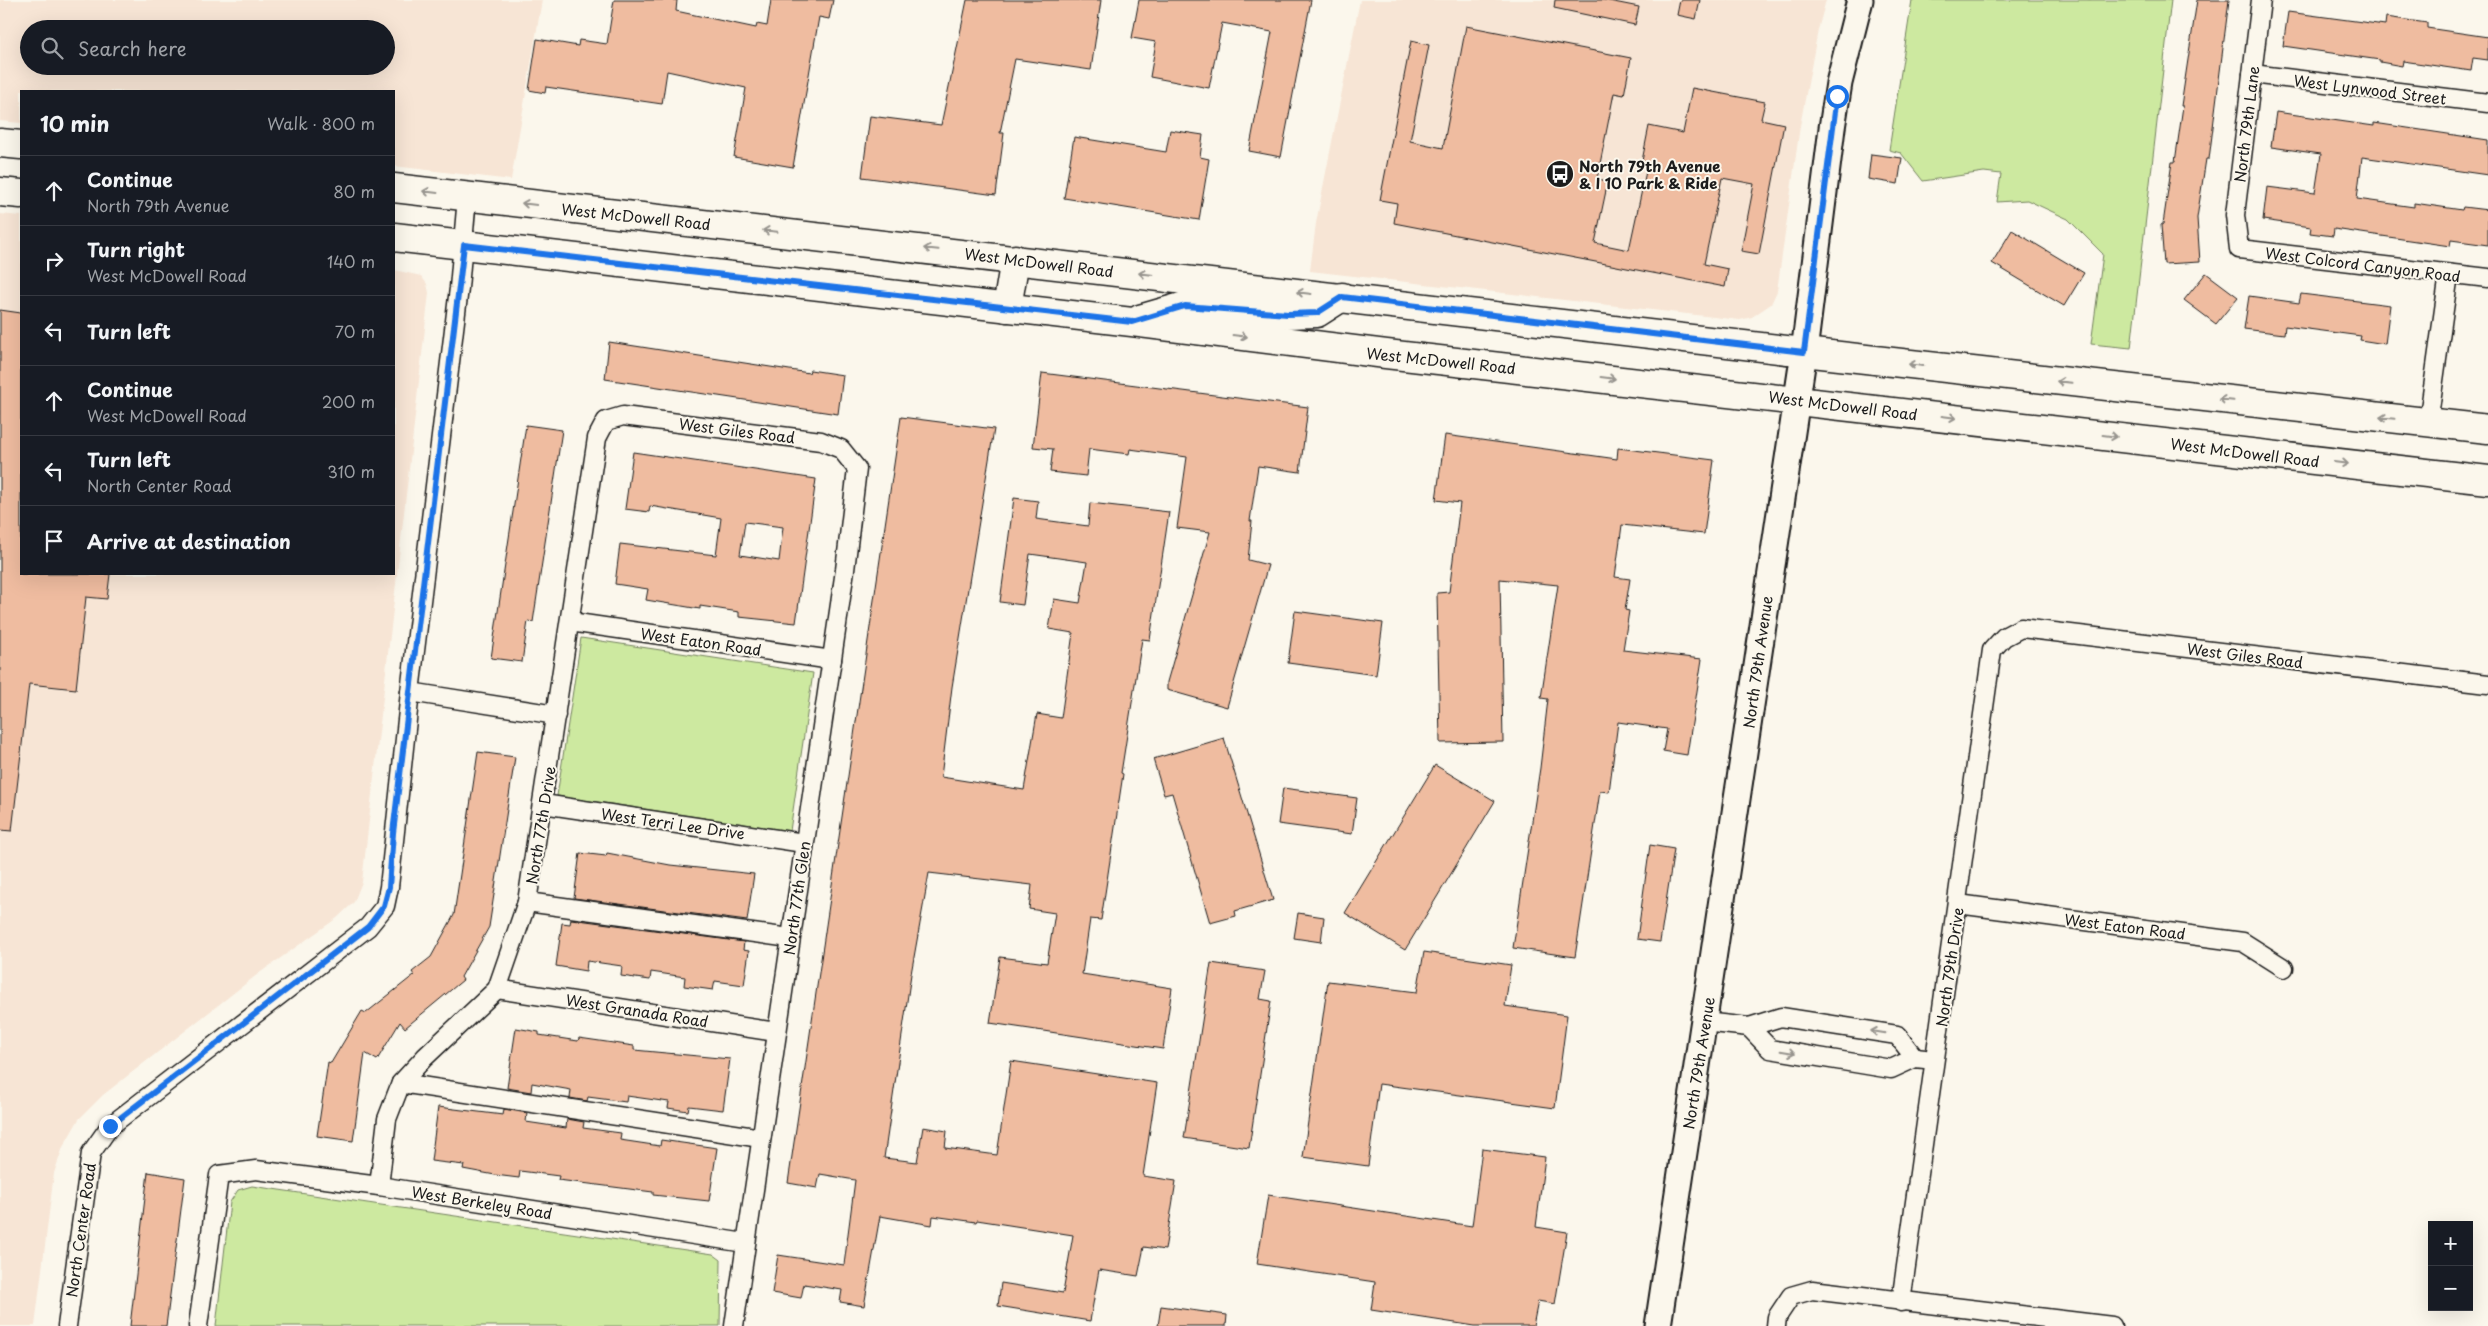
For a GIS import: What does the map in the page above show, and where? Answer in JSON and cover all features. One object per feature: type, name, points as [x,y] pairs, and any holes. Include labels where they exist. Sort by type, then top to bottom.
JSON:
[{"type":"main road","points":[[0,142],[20,145]]},
{"type":"main road","name":"West McDowell Road","points":[[395,188],[1804,352],[2488,429]]},
{"type":"main road","points":[[0,192],[20,194]]},
{"type":"main road","name":"West McDowell Road","points":[[395,237],[1132,322],[1386,354],[2488,480]]},
{"type":"main road","points":[[1007,308],[1014,259]]},
{"type":"main road","points":[[1132,322],[1185,306],[1288,314],[1317,313],[1342,297]]},
{"type":"street","name":"North 79th Avenue","points":[[1658,1326],[1804,352],[1837,96],[1860,0]]},
{"type":"street","name":"North 79th Lane","points":[[2239,249],[2235,215],[2260,0]]},
{"type":"street","name":"West Lynwood Street","points":[[2252,74],[2488,103]]},
{"type":"street","name":"North Center Road","points":[[67,1326],[91,1153],[110,1126],[368,927],[384,906],[389,887],[410,692],[464,245],[467,197]]},
{"type":"street","name":"West Colcord Canyon Road","points":[[2239,249],[2488,278]]},
{"type":"street","points":[[2428,422],[2449,274]]},
{"type":"street","name":"West Giles Road","points":[[606,421],[623,416],[821,441],[841,449],[857,470]]},
{"type":"street","name":"North 77th Drive","points":[[379,1186],[387,1119],[401,1083],[497,989],[527,902],[596,438],[606,421]]},
{"type":"street","name":"North 77th Glen","points":[[734,1326],[846,563],[857,470]]},
{"type":"street","name":"West Eaton Road","points":[[570,622],[832,660]]},
{"type":"street","name":"West Giles Road","points":[[2004,637],[2021,628],[2488,684]]},
{"type":"street","name":"North 79th Drive","points":[[1901,1302],[1992,650],[2004,637]]},
{"type":"street","points":[[410,692],[556,715]]},
{"type":"street","name":"West Terri Lee Drive","points":[[543,804],[804,843]]},
{"type":"street","points":[[527,902],[790,938]]},
{"type":"street","name":"West Eaton Road","points":[[1958,904],[2244,942],[2284,968]]},
{"type":"street","name":"West Granada Road","points":[[497,989],[776,1032]]},
{"type":"street","points":[[1704,1022],[1749,1027],[1781,1016],[1896,1035],[1915,1058]]},
{"type":"street","points":[[1749,1027],[1770,1049],[1891,1069],[1915,1058],[1936,1061]]},
{"type":"street","points":[[401,1083],[761,1138]]},
{"type":"street","name":"West Berkeley Road","points":[[198,1326],[219,1175],[256,1170],[379,1186],[745,1243]]},
{"type":"street","points":[[1776,1326],[1776,1317],[1791,1296],[1812,1290],[2112,1326]]},
{"type":"shaded area","points":[[0,0],[542,0],[511,180],[395,166],[395,90],[20,90],[20,123],[0,121]]},
{"type":"shaded area","name":"North 79th Avenue & I 10 Park & Ride","points":[[1360,0],[1826,0],[1818,30],[1800,126],[1777,291],[1771,304],[1752,317],[1740,320],[1310,271],[1316,223]]},
{"type":"shaded area","points":[[0,214],[20,216],[20,575],[395,575],[395,270],[421,276],[427,284],[429,293],[362,882],[354,902],[337,918],[258,974],[103,1095],[79,1119],[63,1147],[54,1173],[35,1326],[0,1326]]},
{"type":"green space","points":[[1912,0],[2171,0],[2131,348],[2091,344],[2103,254],[2068,219],[2027,200],[1997,202],[2001,174],[1984,172],[1923,181],[1901,153],[1889,150]]},
{"type":"green space","points":[[581,638],[813,673],[790,831],[557,796]]},
{"type":"green space","points":[[252,1186],[713,1254],[721,1260],[720,1326],[216,1326],[230,1202],[238,1190]]},
{"type":"building","points":[[614,0],[677,0],[676,11],[756,28],[757,24],[767,26],[771,0],[833,0],[829,19],[819,17],[793,167],[734,157],[746,88],[667,71],[662,104],[546,87],[545,93],[529,90],[537,39],[578,46],[579,40],[607,44]]},
{"type":"building","points":[[967,0],[1101,0],[1091,70],[1015,59],[1000,133],[1004,133],[996,195],[862,177],[870,116],[941,125]]},
{"type":"building","points":[[1139,0],[1311,0],[1281,157],[1249,151],[1272,32],[1222,23],[1209,88],[1150,77],[1156,42],[1132,38]]},
{"type":"building","points":[[1555,0],[1604,0],[1639,7],[1635,25],[1554,8]]},
{"type":"building","points":[[1680,0],[1700,0],[1696,19],[1677,15]]},
{"type":"building","points":[[2197,0],[2229,0],[2209,159],[2206,159],[2197,218],[2200,262],[2164,264],[2161,225],[2163,224],[2172,162],[2175,162],[2183,106],[2181,106]]},
{"type":"building","points":[[2288,12],[2385,25],[2386,17],[2427,23],[2427,28],[2488,37],[2488,60],[2473,58],[2471,71],[2403,61],[2402,66],[2380,62],[2380,60],[2283,46]]},
{"type":"building","points":[[1466,26],[1631,58],[1624,95],[1614,93],[1597,179],[1608,181],[1595,243],[1629,250],[1648,162],[1642,161],[1649,126],[1683,133],[1692,88],[1765,102],[1761,119],[1784,124],[1759,254],[1741,251],[1754,184],[1722,178],[1704,264],[1728,269],[1725,287],[1394,223],[1397,203],[1380,200],[1411,41],[1429,45],[1410,141],[1443,148]]},
{"type":"building","points":[[2276,112],[2374,126],[2374,123],[2488,140],[2488,175],[2362,157],[2357,199],[2414,207],[2414,203],[2462,210],[2463,207],[2488,210],[2488,245],[2451,240],[2450,246],[2334,229],[2333,236],[2310,233],[2311,227],[2263,220],[2267,187],[2315,193],[2321,154],[2271,147]]},
{"type":"building","points":[[1170,130],[1203,135],[1200,157],[1209,159],[1199,220],[1064,198],[1074,137],[1166,152]]},
{"type":"building","points":[[1871,154],[1902,158],[1898,184],[1868,179]]},
{"type":"building","points":[[2012,230],[2084,273],[2064,306],[1992,263]]},
{"type":"building","points":[[2206,273],[2238,297],[2216,324],[2184,300]]},
{"type":"building","points":[[2301,294],[2390,305],[2385,344],[2360,340],[2361,336],[2285,326],[2284,334],[2244,329],[2249,296],[2299,303]]},
{"type":"building","points":[[0,310],[20,313],[20,575],[110,575],[107,599],[86,597],[76,689],[29,684],[12,831],[0,830]]},
{"type":"building","points":[[609,342],[809,373],[810,370],[843,375],[838,414],[605,379]]},
{"type":"building","points":[[1042,373],[1308,407],[1300,472],[1258,466],[1250,521],[1252,521],[1248,560],[1268,565],[1227,707],[1167,690],[1167,682],[1210,532],[1177,528],[1187,457],[1130,449],[1129,454],[1089,449],[1086,476],[1050,472],[1053,449],[1033,447]]},
{"type":"building","points":[[901,417],[994,429],[952,687],[941,777],[1024,790],[1037,714],[1061,718],[1073,633],[1049,629],[1054,599],[1080,603],[1087,562],[1030,554],[1023,605],[1000,602],[1014,498],[1038,501],[1036,519],[1088,526],[1090,503],[1169,512],[1150,640],[1142,639],[1101,920],[1090,919],[1082,974],[1172,988],[1163,1049],[990,1023],[1000,957],[1047,963],[1055,913],[1029,909],[1032,885],[929,873],[911,974],[884,1158],[917,1162],[923,1127],[947,1131],[945,1148],[997,1155],[1011,1061],[1157,1083],[1143,1176],[1176,1181],[1165,1250],[1144,1247],[1138,1276],[1099,1270],[1090,1321],[998,1306],[1001,1283],[1063,1293],[1073,1235],[977,1220],[976,1222],[933,1216],[932,1225],[880,1216],[864,1306],[840,1302],[842,1290],[804,1284],[801,1298],[772,1293],[778,1255],[844,1265],[855,1180],[820,1174],[817,1188],[788,1183]]},
{"type":"building","points":[[526,425],[562,430],[533,622],[528,621],[522,662],[491,658]]},
{"type":"building","points":[[1445,435],[1617,459],[1618,448],[1714,460],[1704,534],[1622,525],[1615,577],[1630,579],[1625,610],[1629,611],[1623,650],[1702,659],[1687,755],[1663,751],[1667,729],[1618,722],[1609,792],[1600,791],[1575,957],[1513,948],[1540,768],[1548,699],[1541,698],[1558,585],[1500,579],[1503,742],[1440,743],[1437,593],[1449,592],[1460,503],[1436,500]]},
{"type":"building","points":[[633,452],[816,479],[796,623],[739,617],[739,612],[700,606],[700,609],[646,600],[648,589],[615,584],[620,544],[716,555],[721,518],[650,506],[649,512],[625,509]],"holes":[[[745,522],[783,527],[779,561],[740,555]]]},
{"type":"building","points":[[1295,611],[1383,623],[1376,675],[1288,663]]},
{"type":"building","points":[[1224,738],[1273,900],[1235,911],[1236,916],[1210,923],[1172,793],[1164,795],[1153,759]]},
{"type":"building","points":[[478,752],[515,757],[489,927],[461,977],[463,980],[405,1028],[400,1022],[377,1060],[365,1053],[353,1141],[317,1136],[328,1062],[331,1063],[362,1011],[366,1013],[414,975],[412,972],[431,957],[454,915]]},
{"type":"building","points":[[1435,765],[1495,801],[1405,950],[1345,913]]},
{"type":"building","points":[[1283,788],[1357,798],[1352,834],[1278,824]]},
{"type":"building","points":[[1650,845],[1674,849],[1660,942],[1637,939]]},
{"type":"building","points":[[580,853],[606,856],[607,853],[670,865],[754,874],[747,921],[574,898]]},
{"type":"building","points":[[1298,913],[1324,917],[1321,942],[1294,938]]},
{"type":"building","points":[[571,919],[744,942],[743,950],[749,951],[744,985],[715,981],[713,990],[684,986],[685,977],[651,972],[650,980],[621,976],[622,966],[587,961],[586,971],[556,966],[562,923],[570,924]]},
{"type":"building","points":[[1424,952],[1511,965],[1505,1006],[1567,1015],[1555,1108],[1379,1084],[1368,1166],[1303,1157],[1328,981],[1417,992]]},
{"type":"building","points":[[1211,963],[1265,971],[1260,999],[1271,1001],[1249,1148],[1184,1138]]},
{"type":"building","points":[[516,1028],[539,1032],[539,1035],[578,1041],[579,1038],[634,1046],[634,1050],[730,1059],[723,1110],[689,1106],[688,1111],[668,1108],[669,1102],[627,1096],[626,1102],[588,1097],[587,1101],[570,1098],[571,1090],[532,1083],[531,1092],[507,1088]]},
{"type":"building","points":[[438,1107],[503,1115],[504,1109],[527,1113],[526,1122],[566,1128],[567,1119],[584,1122],[583,1128],[621,1133],[620,1140],[660,1146],[661,1140],[717,1148],[709,1201],[653,1195],[653,1192],[558,1180],[559,1176],[520,1171],[519,1178],[495,1175],[463,1169],[464,1165],[431,1161]]},
{"type":"building","points":[[1482,1149],[1545,1157],[1536,1227],[1567,1232],[1555,1304],[1538,1301],[1533,1326],[1475,1326],[1371,1310],[1375,1282],[1257,1264],[1268,1195],[1472,1226]]},
{"type":"building","points":[[148,1172],[185,1178],[166,1326],[130,1326]]},
{"type":"building","points":[[1161,1306],[1227,1315],[1226,1326],[1158,1326]]},
{"type":"place","name":"North 79th Avenue & I 10 Park & Ride","points":[[1560,174]]},
{"type":"route","points":[[110,1126],[368,927],[384,906],[389,887],[393,833],[464,245],[1132,322],[1185,306],[1288,314],[1317,313],[1342,297],[1804,352],[1837,96]]}]
